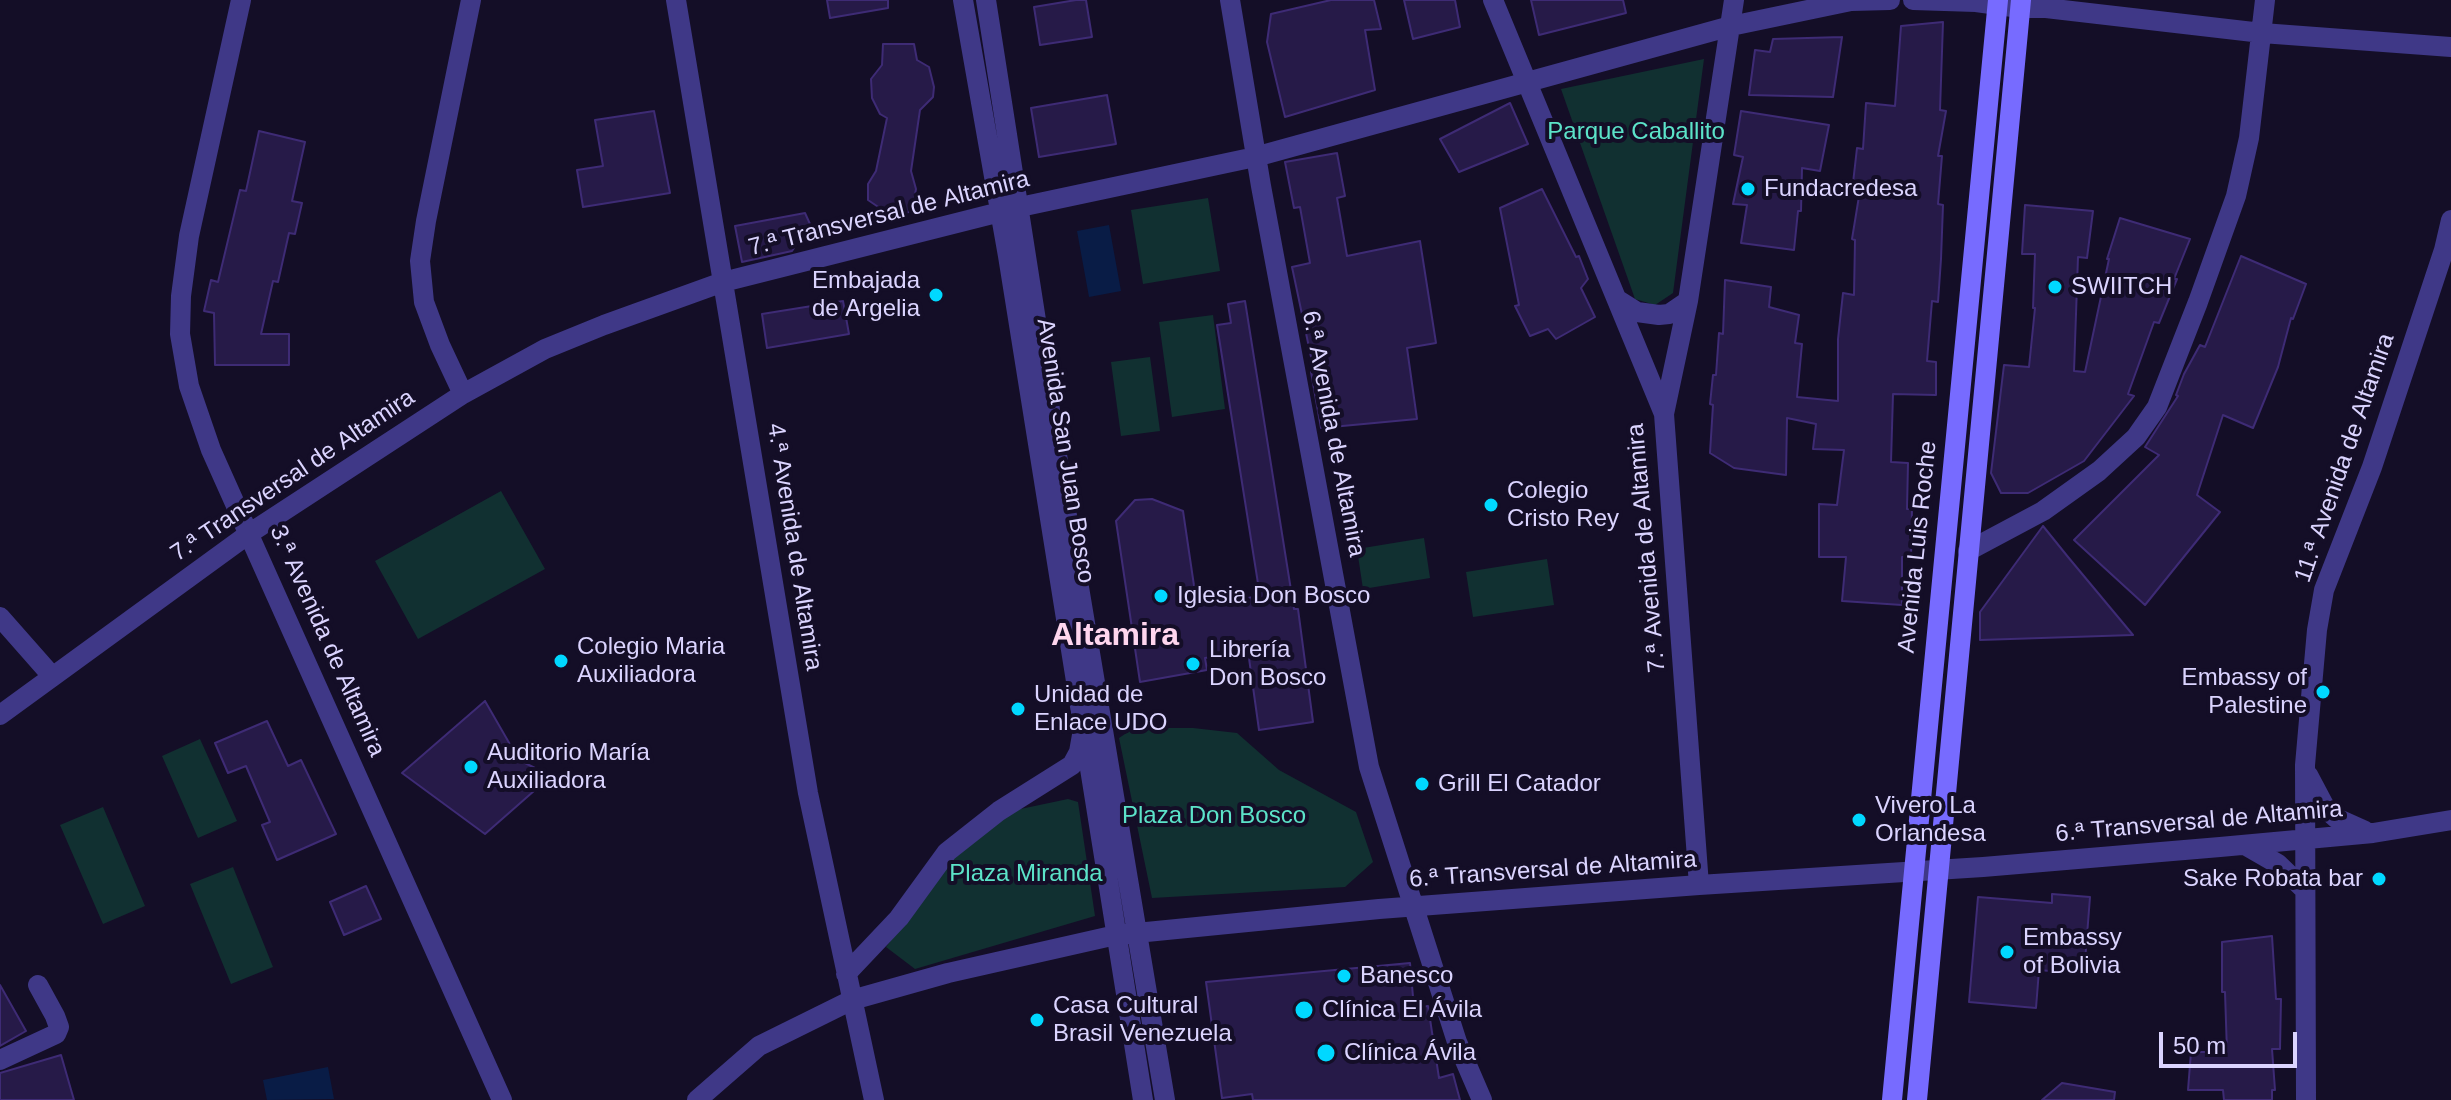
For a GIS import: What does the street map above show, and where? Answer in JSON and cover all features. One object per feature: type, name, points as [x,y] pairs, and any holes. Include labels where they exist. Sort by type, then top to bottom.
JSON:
[{"type":"main road","name":"Avenida Luis Roche","points":[[1892,1100],[1998,2]]},
{"type":"main road","name":"Avenida Luis Roche","points":[[1917,1100],[2021,4]]},
{"type":"street","name":"3.ª Avenida de Altamira","points":[[241,0],[189,236],[181,296],[180,334],[189,386],[211,450],[502,1100]]},
{"type":"street","points":[[463,394],[424,302],[420,261],[471,0]]},
{"type":"street","name":"4.ª Avenida de Altamira","points":[[676,0],[808,793],[874,1100]]},
{"type":"street","name":"Avenida San Juan Bosco","points":[[963,0],[1010,209],[1060,474],[1165,1100]]},
{"type":"street","name":"Avenida San Juan Bosco","points":[[986,0],[1010,209],[1084,727],[1143,1100]]},
{"type":"street","name":"6.ª Avenida de Altamira","points":[[1230,0],[1255,157],[1369,767],[1457,1042],[1482,1100]]},
{"type":"street","name":"7.ª Avenida de Altamira","points":[[1493,0],[1664,414],[1699,885]]},
{"type":"street","points":[[1664,414],[1688,301],[1734,0]]},
{"type":"street","name":"7.ª Transversal de Altamira","points":[[0,715],[250,533],[463,394],[545,349],[723,282],[1010,209],[1255,157],[1731,26],[1851,1],[1890,0]]},
{"type":"street","points":[[1913,0],[2021,4],[2262,33],[2451,47]]},
{"type":"street","points":[[1968,551],[2043,511],[2099,471],[2136,437],[2157,407],[2236,196],[2249,138],[2265,0]]},
{"type":"street","name":"11.ª Avenida de Altamira","points":[[2306,1100],[2305,765],[2317,630],[2324,590],[2372,467],[2444,250],[2451,220]]},
{"type":"street","points":[[1618,300],[1637,312],[1649,315],[1669,314],[1688,301]]},
{"type":"street","points":[[0,617],[52,676]]},
{"type":"street","points":[[846,974],[899,918],[947,852],[999,811],[1072,765],[1079,752],[1084,727]]},
{"type":"street","points":[[2305,765],[2326,809],[2352,827],[2373,833]]},
{"type":"street","name":"6.ª Transversal de Altamira","points":[[697,1100],[759,1046],[852,1000],[948,973],[1116,935],[1413,907],[2245,845],[2373,833],[2451,820]]},
{"type":"street","points":[[2245,845],[2278,864],[2305,890]]},
{"type":"street","points":[[0,1060],[56,1034],[59,1027],[55,1016],[38,985]]},
{"type":"green space","name":"Parque Caballito","points":[[1704,59],[1673,293],[1655,305],[1635,299],[1561,89]]},
{"type":"green space","points":[[1208,198],[1220,271],[1143,284],[1131,210]]},
{"type":"green space","points":[[1213,315],[1225,409],[1172,417],[1159,322]]},
{"type":"green space","points":[[1150,357],[1160,431],[1121,436],[1111,362]]},
{"type":"green space","points":[[501,491],[545,569],[418,639],[375,561]]},
{"type":"green space","points":[[1424,538],[1430,578],[1363,589],[1357,549]]},
{"type":"green space","points":[[1547,559],[1554,605],[1473,617],[1466,572]]},
{"type":"green space","name":"Plaza Don Bosco","points":[[1134,728],[1193,728],[1237,733],[1279,770],[1356,812],[1373,862],[1345,887],[1152,898],[1119,738]]},
{"type":"green space","points":[[200,739],[237,821],[198,838],[162,756]]},
{"type":"green space","name":"Plaza Miranda","points":[[1068,799],[1078,802],[1095,916],[915,969],[886,947],[954,855],[1011,811]]},
{"type":"green space","points":[[103,807],[145,906],[103,924],[60,825]]},
{"type":"green space","points":[[233,867],[273,967],[231,984],[190,884]]},
{"type":"water","points":[[1109,225],[1121,291],[1089,297],[1077,231]]},
{"type":"water","points":[[328,1067],[334,1099],[267,1100],[263,1080]]},
{"type":"building","points":[[827,0],[888,0],[888,8],[830,18]]},
{"type":"building","points":[[1086,0],[1092,37],[1040,45],[1034,7]]},
{"type":"building","points":[[1331,0],[1374,0],[1381,29],[1365,30],[1375,90],[1285,117],[1267,42],[1271,14]]},
{"type":"building","points":[[1404,0],[1455,0],[1460,27],[1413,39]]},
{"type":"building","points":[[1531,0],[1623,0],[1626,13],[1539,35]]},
{"type":"building","points":[[1943,22],[1940,110],[1946,111],[1938,156],[1942,156],[1938,204],[1943,205],[1941,259],[1938,302],[1932,301],[1927,361],[1936,362],[1936,395],[1893,394],[1891,462],[1908,463],[1907,509],[1912,509],[1911,557],[1902,557],[1902,605],[1842,601],[1846,557],[1819,557],[1819,504],[1837,505],[1844,450],[1813,449],[1816,424],[1787,418],[1786,475],[1734,468],[1710,453],[1713,405],[1710,404],[1719,333],[1723,334],[1725,280],[1771,287],[1769,307],[1799,315],[1795,343],[1802,344],[1797,397],[1838,401],[1838,339],[1843,293],[1854,295],[1855,240],[1852,239],[1861,184],[1853,183],[1857,148],[1863,149],[1866,103],[1895,106],[1901,26]]},
{"type":"building","points":[[1842,37],[1833,97],[1749,95],[1755,50],[1770,52],[1773,39]]},
{"type":"building","points":[[883,44],[914,44],[917,60],[929,67],[934,87],[933,97],[920,110],[911,171],[916,189],[912,210],[900,217],[893,217],[868,200],[868,184],[876,171],[887,118],[880,114],[872,98],[871,79],[882,65]]},
{"type":"building","points":[[1107,95],[1116,144],[1039,157],[1031,108]]},
{"type":"building","points":[[1510,103],[1528,144],[1459,172],[1440,139]]},
{"type":"building","points":[[654,111],[670,193],[583,207],[577,170],[603,166],[595,120]]},
{"type":"building","points":[[1741,111],[1829,125],[1820,171],[1802,168],[1801,211],[1798,211],[1794,250],[1741,243],[1747,205],[1733,204],[1743,157],[1734,155]]},
{"type":"building","points":[[259,131],[305,142],[292,201],[302,203],[295,234],[289,233],[278,282],[273,281],[261,334],[289,334],[289,365],[215,365],[214,313],[204,311],[211,280],[218,282],[240,190],[246,191]]},
{"type":"building","points":[[1337,153],[1345,196],[1337,198],[1347,256],[1420,241],[1436,343],[1407,348],[1417,419],[1321,428],[1311,372],[1314,371],[1292,267],[1310,263],[1300,207],[1294,208],[1285,162]]},
{"type":"building","points":[[1542,189],[1576,257],[1579,256],[1588,279],[1581,288],[1595,317],[1556,339],[1548,329],[1530,336],[1515,306],[1519,305],[1500,208]]},
{"type":"building","points":[[2025,205],[2093,211],[2087,258],[2078,257],[2074,371],[2085,372],[2107,259],[2120,218],[2190,239],[2174,279],[2177,279],[2159,323],[2154,322],[2128,394],[2134,396],[2084,461],[2028,493],[2001,493],[1991,473],[2004,365],[2029,367],[2035,308],[2035,254],[2022,254]]},
{"type":"building","points":[[805,213],[810,224],[792,251],[742,262],[735,226]]},
{"type":"building","points":[[2241,256],[2306,284],[2253,428],[2223,415],[2197,495],[2220,512],[2145,605],[2074,540],[2159,455],[2145,447],[2178,396],[2184,374],[2200,345],[2205,347]]},
{"type":"building","points":[[843,301],[849,334],[767,348],[762,314]]},
{"type":"building","points":[[1245,301],[1294,609],[1298,609],[1313,722],[1259,730],[1248,651],[1205,658],[1207,670],[1140,682],[1116,521],[1135,500],[1152,499],[1183,511],[1197,606],[1260,596],[1217,325],[1231,323],[1228,304]]},
{"type":"building","points":[[2043,526],[2133,635],[1980,640],[1980,612]]},
{"type":"building","name":"Auditorio María Auxiliadora","points":[[485,701],[519,760],[551,776],[485,834],[402,773]]},
{"type":"building","points":[[267,721],[288,766],[301,760],[336,834],[277,860],[262,825],[270,822],[246,766],[228,773],[215,743]]},
{"type":"building","points":[[366,886],[381,919],[344,935],[330,902]]},
{"type":"building","name":"Embassy of Bolivia","points":[[2052,894],[2090,897],[2084,974],[2039,970],[2036,1008],[1969,1002],[1978,897],[2052,903]]},
{"type":"building","points":[[2272,936],[2276,999],[2281,999],[2280,1049],[2272,1049],[2275,1090],[2272,1090],[2272,1100],[2224,1100],[2223,1090],[2188,1090],[2191,1052],[2227,1052],[2222,942]]},
{"type":"building","name":"Clínica El Ávila","points":[[1410,963],[1414,1008],[1428,1006],[1439,1078],[1453,1074],[1460,1100],[1253,1100],[1252,1094],[1222,1098],[1206,982]]},
{"type":"building","points":[[0,985],[26,1031],[0,1046]]},
{"type":"building","points":[[61,1055],[74,1100],[0,1100],[0,1073]]},
{"type":"building","points":[[2062,1083],[2115,1092],[2114,1100],[2042,1100]]},
{"type":"place","name":"Fundacredesa","points":[[1748,189]]},
{"type":"place","name":"SWIITCH","points":[[2055,287]]},
{"type":"place","name":"Embajada de Argelia","points":[[936,295]]},
{"type":"place","name":"Colegio Cristo Rey","points":[[1491,505]]},
{"type":"place","name":"Iglesia Don Bosco","points":[[1161,596]]},
{"type":"place","name":"Colegio Maria Auxiliadora","points":[[561,661]]},
{"type":"place","name":"Librería Don Bosco","points":[[1193,664]]},
{"type":"place","name":"Embassy of Palestine","points":[[2323,692]]},
{"type":"place","name":"Unidad de Enlace UDO","points":[[1018,709]]},
{"type":"place","name":"Auditorio María Auxiliadora","points":[[471,767]]},
{"type":"place","name":"Grill El Catador","points":[[1422,784]]},
{"type":"place","name":"Vivero La Orlandesa","points":[[1859,820]]},
{"type":"place","name":"Sake Robata bar","points":[[2379,879]]},
{"type":"place","name":"Embassy of Bolivia","points":[[2007,952]]},
{"type":"place","name":"Banesco","points":[[1344,976]]},
{"type":"place","name":"Clínica El Ávila","points":[[1304,1010]]},
{"type":"place","name":"Casa Cultural Brasil Venezuela","points":[[1037,1020]]},
{"type":"place","name":"Clínica Ávila","points":[[1326,1053]]},
{"type":"district","name":"Altamira","points":[[1115,636]]}]
